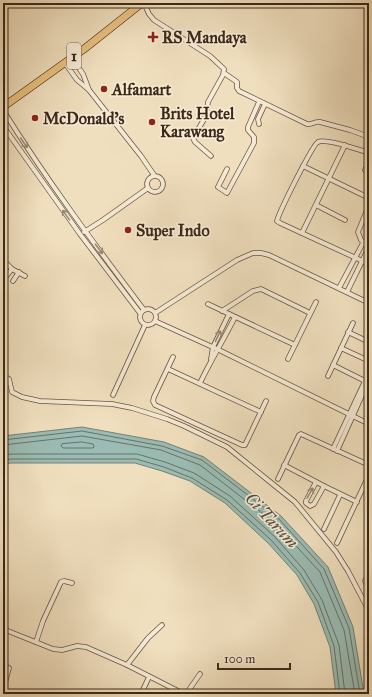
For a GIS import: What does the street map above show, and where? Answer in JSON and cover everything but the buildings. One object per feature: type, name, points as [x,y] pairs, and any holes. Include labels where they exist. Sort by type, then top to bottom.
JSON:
[{"type":"main road","name":"1","points":[[3,107],[72,58],[143,3]]},
{"type":"street","points":[[143,3],[154,20],[223,66],[224,73],[210,99],[208,113],[194,138],[195,142],[210,156]]},
{"type":"street","points":[[72,58],[83,74],[89,90]]},
{"type":"street","points":[[65,63],[77,80],[89,90],[141,156],[154,175]]},
{"type":"street","points":[[224,73],[237,82],[237,88],[239,91],[307,124],[320,122],[369,137]]},
{"type":"street","points":[[227,169],[218,186],[227,193],[254,142],[254,137],[248,130],[248,127],[259,102]]},
{"type":"street","points":[[259,124],[258,119],[265,104]]},
{"type":"street","points":[[3,110],[142,312]]},
{"type":"street","points":[[3,126],[80,234],[142,312]]},
{"type":"street","points":[[369,153],[345,145],[318,141],[303,166],[278,221],[280,224],[369,264]]},
{"type":"street","points":[[302,233],[345,145]]},
{"type":"street","points":[[365,170],[369,162]]},
{"type":"street","points":[[303,166],[369,198]]},
{"type":"street","points":[[154,175],[160,176],[163,181],[163,187],[159,191],[154,192],[148,188],[146,184],[147,180],[154,175]]},
{"type":"street","points":[[80,234],[103,220],[148,188]]},
{"type":"street","points":[[316,205],[345,220]]},
{"type":"street","points":[[347,292],[369,247],[363,243],[358,232],[369,205]]},
{"type":"street","points":[[339,288],[363,243]]},
{"type":"street","points":[[155,313],[237,260],[253,253],[269,255],[369,302]]},
{"type":"street","points":[[3,260],[12,269],[25,276]]},
{"type":"street","points":[[3,280],[12,269]]},
{"type":"street","points":[[13,281],[19,272]]},
{"type":"street","points":[[222,311],[253,291],[261,289],[310,313]]},
{"type":"street","points":[[288,358],[316,302]]},
{"type":"street","points":[[208,304],[294,345]]},
{"type":"street","points":[[148,309],[152,310],[156,316],[155,321],[149,326],[142,323],[140,318],[142,312],[148,309]]},
{"type":"street","points":[[211,359],[213,348],[228,314]]},
{"type":"street","points":[[200,383],[211,359],[218,350],[235,317]]},
{"type":"street","points":[[155,321],[369,424]]},
{"type":"street","points":[[328,376],[353,323]]},
{"type":"street","points":[[113,395],[145,325]]},
{"type":"street","points":[[348,332],[369,342]]},
{"type":"street","points":[[341,348],[369,361]]},
{"type":"street","points":[[173,357],[154,397],[153,401],[155,405],[244,445],[266,401]]},
{"type":"street","points":[[333,365],[367,382],[350,415],[335,450]]},
{"type":"street","points":[[168,369],[261,412]]},
{"type":"street","points":[[3,376],[9,379],[12,392],[22,397],[40,401],[112,404],[132,408],[167,419],[227,447],[295,502],[336,552],[369,611]]},
{"type":"street","points":[[278,478],[299,435],[301,434],[369,465]]},
{"type":"street","points":[[284,465],[356,502]]},
{"type":"street","points":[[338,543],[369,475]]},
{"type":"street","points":[[316,482],[306,501],[308,505],[312,505],[324,486]]},
{"type":"street","points":[[324,529],[340,495]]},
{"type":"street","points":[[369,573],[365,581],[369,586]]},
{"type":"street","points":[[36,642],[43,621],[61,582],[64,581],[72,583]]},
{"type":"street","points":[[127,665],[148,638],[162,625]]},
{"type":"street","points":[[3,629],[53,649],[59,650],[82,646],[127,665],[185,694],[200,674]]},
{"type":"street","points":[[3,665],[9,668],[3,690]]},
{"type":"street","points":[[141,694],[149,677]]},
{"type":"water","name":"Ci Tarum","points":[[82,427],[164,442],[204,457],[281,516],[328,567],[353,627],[364,694],[336,694],[330,647],[314,604],[297,575],[268,543],[225,503],[190,481],[135,463],[3,464],[3,436]]},
{"type":"place","name":"RS Mandaya","points":[[153,37]]},
{"type":"place","name":"Alfamart","points":[[104,89]]},
{"type":"place","name":"McDonald's","points":[[35,118]]},
{"type":"place","name":"Brits Hotel Karawang","points":[[152,122]]},
{"type":"place","name":"Super Indo","points":[[128,230]]}]
